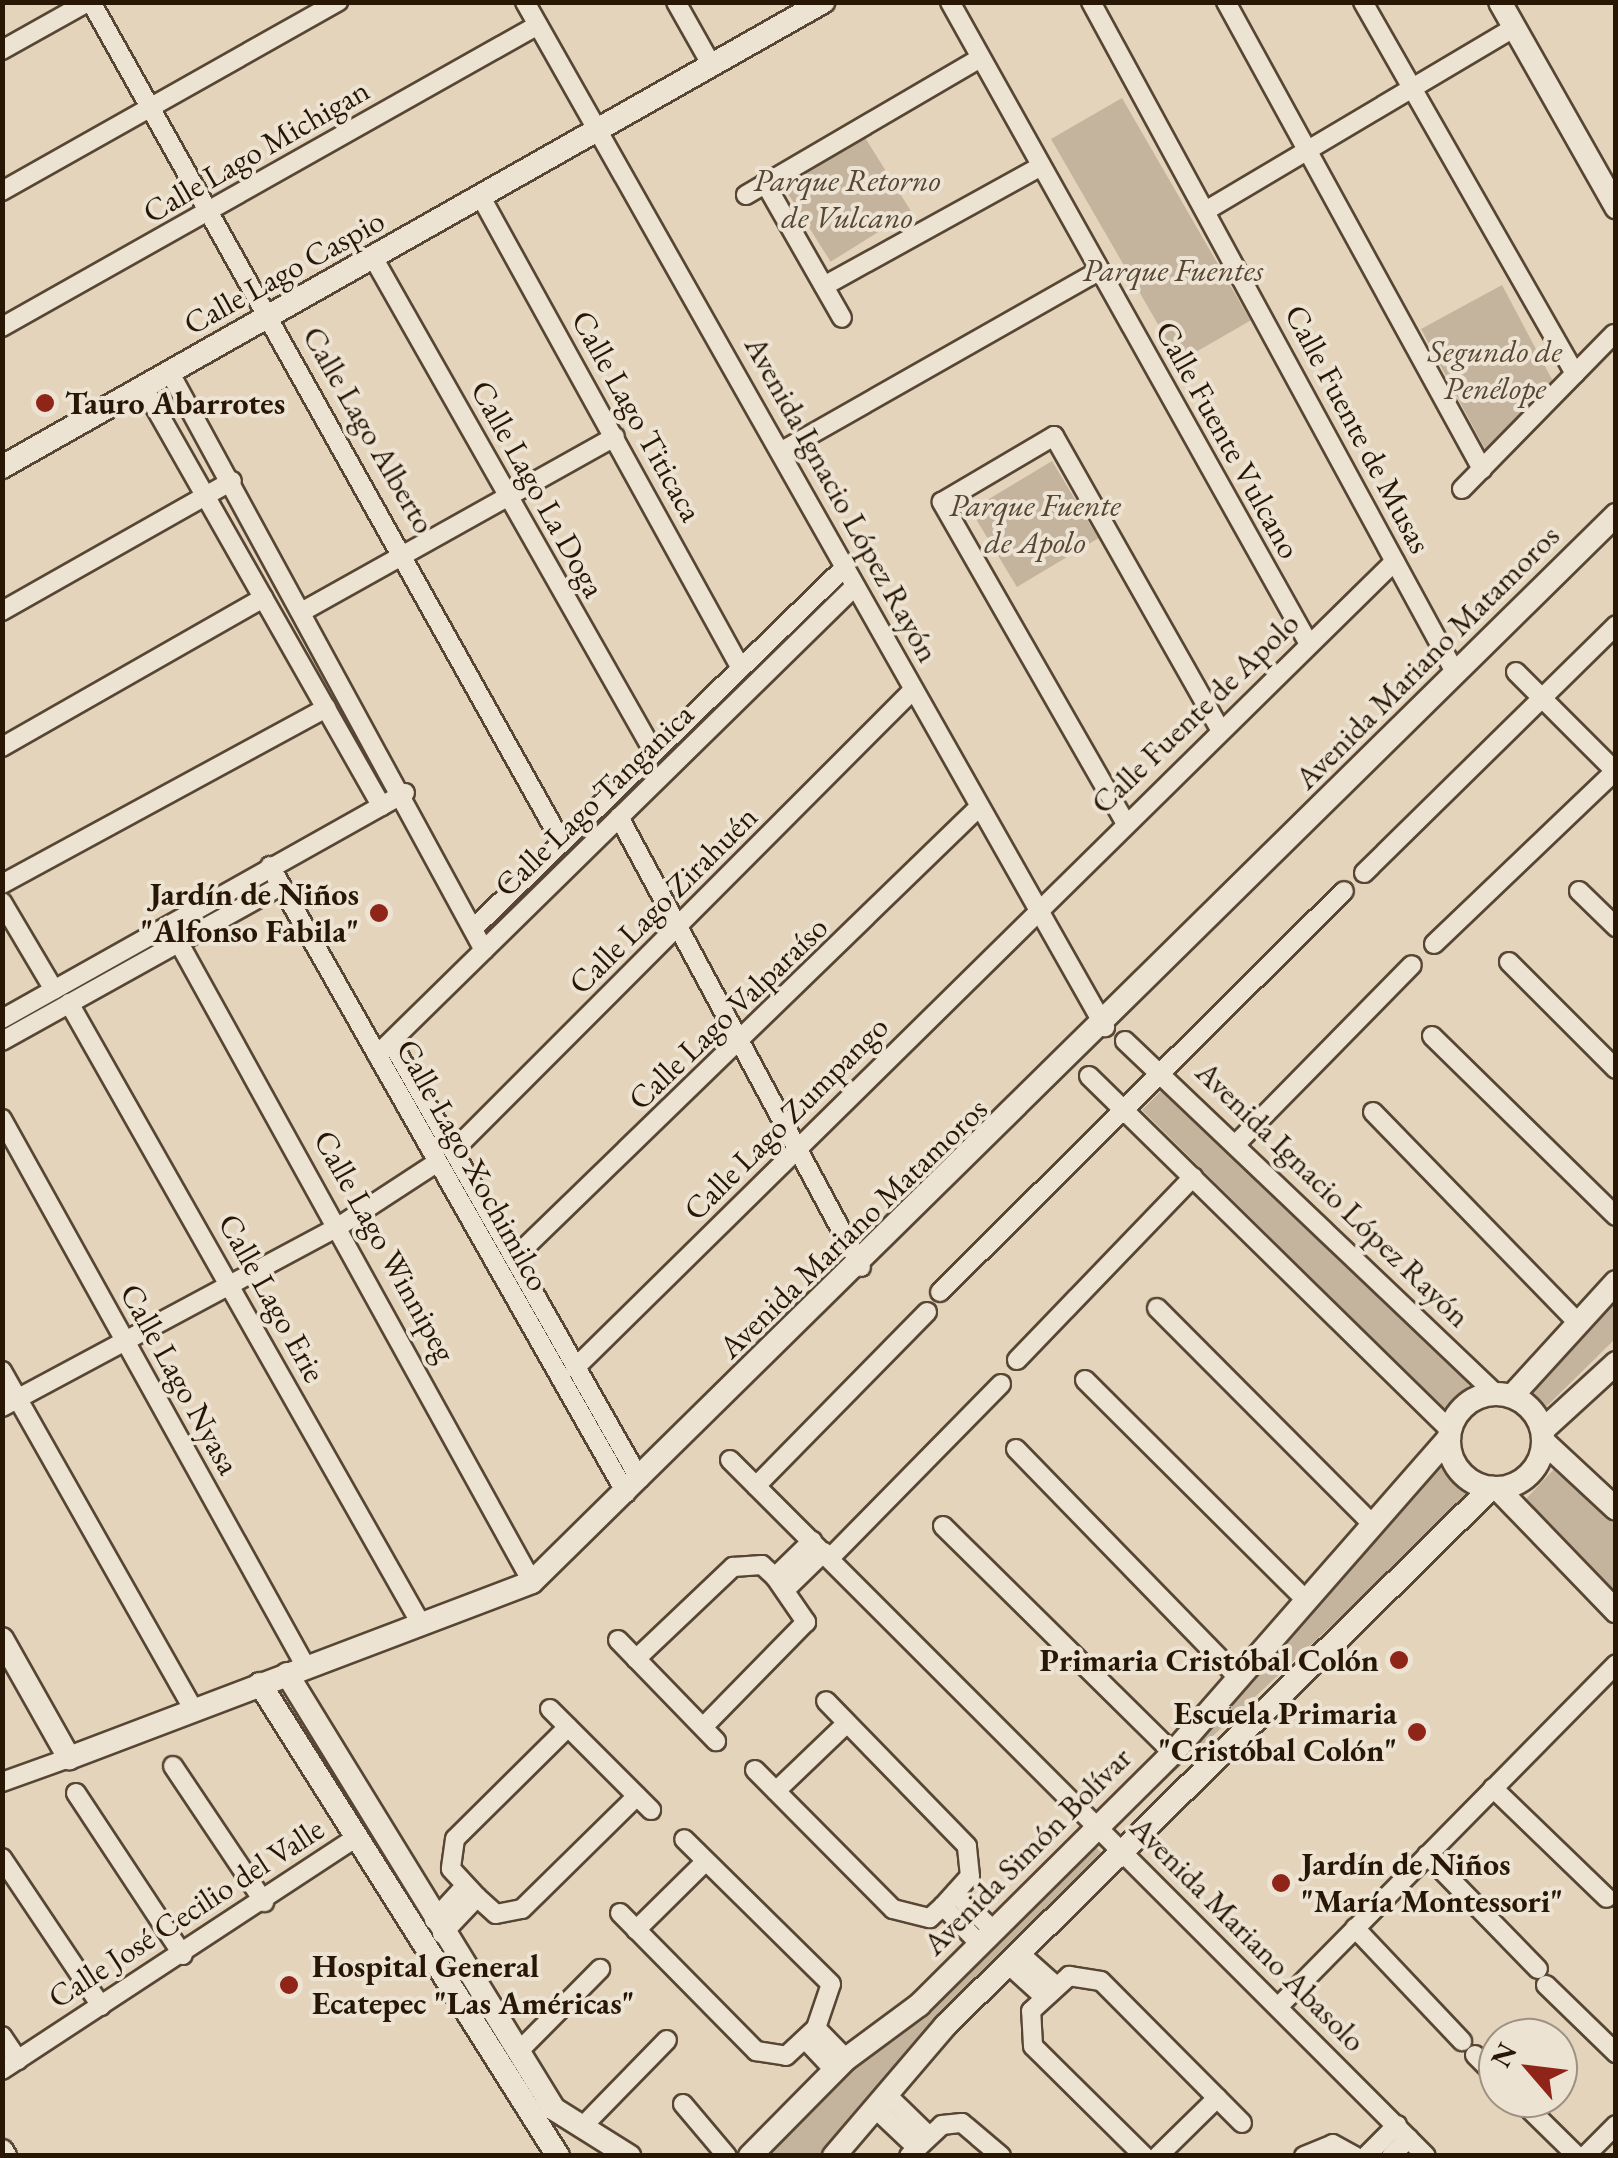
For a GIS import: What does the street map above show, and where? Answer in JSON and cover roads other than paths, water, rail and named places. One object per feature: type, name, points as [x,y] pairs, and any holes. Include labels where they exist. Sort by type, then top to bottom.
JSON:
[{"type":"street","points":[[2,50],[89,2]]},
{"type":"street","name":"Calle Lago Alberto","points":[[89,2],[207,214],[408,556],[560,839]]},
{"type":"street","points":[[2,191],[338,2]]},
{"type":"street","name":"Avenida Ignacio López Rayón","points":[[525,2],[1105,1026]]},
{"type":"street","points":[[676,2],[710,64]]},
{"type":"street","name":"Calle Fuente Vulcano","points":[[950,2],[1309,644]]},
{"type":"street","name":"Calle Fuente de Musas","points":[[1091,2],[1456,674]]},
{"type":"street","points":[[1226,2],[1310,148],[1482,469]]},
{"type":"street","points":[[1363,2],[1575,374]]},
{"type":"street","points":[[1500,2],[1616,207]]},
{"type":"street","name":"Calle Lago Caspio","points":[[2,466],[374,259],[820,3]]},
{"type":"street","name":"Calle Lago Michigan","points":[[2,327],[538,24]]},
{"type":"street","points":[[1207,210],[1410,86],[1514,28]]},
{"type":"street","points":[[746,195],[979,59]]},
{"type":"street","points":[[824,286],[1040,167]]},
{"type":"street","points":[[765,184],[842,318]]},
{"type":"street","name":"Calle Lago Titicaca","points":[[481,197],[740,666]]},
{"type":"street","name":"Calle Lago La Doga","points":[[374,259],[652,749]]},
{"type":"street","points":[[780,452],[1098,271]]},
{"type":"street","points":[[1462,489],[1614,334]]},
{"type":"street","points":[[170,374],[405,793],[484,950]]},
{"type":"street","points":[[144,388],[381,806]]},
{"type":"street","points":[[305,610],[408,556],[615,436]]},
{"type":"street","points":[[1125,822],[942,502],[1054,436],[1220,730]]},
{"type":"street","points":[[2,611],[232,481]]},
{"type":"street","name":"Avenida Mariano Matamoros","points":[[2,1782],[532,1582],[861,1267],[1616,515]]},
{"type":"street","name":"Calle Fuente de Apolo","points":[[1038,909],[1395,561]]},
{"type":"street","name":"Calle Lago Tanganica","points":[[473,929],[652,749],[844,568]]},
{"type":"street","name":"Calle Lago Tanganica","points":[[385,1050],[854,587]]},
{"type":"street","points":[[2,746],[263,598]]},
{"type":"street","points":[[1364,873],[1616,625]]},
{"type":"street","points":[[1434,944],[1615,771],[1516,672]]},
{"type":"street","name":"Calle Lago Zirahuén","points":[[454,1150],[913,690]]},
{"type":"street","points":[[2,884],[326,708]]},
{"type":"street","points":[[674,728],[689,748]]},
{"type":"street","points":[[2,1019],[405,793]]},
{"type":"street","name":"Calle Lago Valparaíso","points":[[514,1258],[746,1041],[980,807]]},
{"type":"street","points":[[619,817],[746,1041],[861,1267]]},
{"type":"street","name":"Calle Lago Xochimilco","points":[[270,866],[385,1050],[454,1150],[575,1368],[633,1486]]},
{"type":"street","points":[[2,1041],[281,886]]},
{"type":"street","points":[[940,1292],[1344,891]]},
{"type":"street","points":[[1579,892],[1616,927]]},
{"type":"street","points":[[2,902],[54,990]]},
{"type":"street","name":"Calle Lago Zumpango","points":[[575,1368],[1038,909]]},
{"type":"street","name":"Calle Lago Winnipeg","points":[[179,944],[341,1226],[532,1582]]},
{"type":"street","points":[[1509,962],[1616,1069]]},
{"type":"street","points":[[1235,1145],[1412,965]]},
{"type":"street","name":"Calle Lago Erie","points":[[70,1003],[420,1624]]},
{"type":"street","points":[[1432,1036],[1616,1216]]},
{"type":"street","name":"Avenida Ignacio López Rayón","points":[[1125,1041],[1504,1395]]},
{"type":"street","name":"Calle Lago Xochimilco","points":[[385,1050],[436,1163],[633,1486]]},
{"type":"street","points":[[1090,1076],[1450,1434],[1465,1477],[1494,1489],[1616,1611]]},
{"type":"street","points":[[1373,1112],[1576,1321]]},
{"type":"street","name":"Calle Lago Nyasa","points":[[2,1119],[124,1340],[297,1670]]},
{"type":"street","points":[[10,1403],[341,1226],[436,1163]]},
{"type":"street","points":[[1017,1360],[1193,1177]]},
{"type":"street","points":[[1450,1434],[1462,1408],[1504,1395],[1616,1282]]},
{"type":"street","points":[[1157,1308],[1373,1524]]},
{"type":"street","points":[[756,1486],[927,1312]]},
{"type":"street","points":[[1494,1489],[1535,1469],[1543,1436],[1616,1363]]},
{"type":"street","points":[[2,1370],[10,1403],[193,1708]]},
{"type":"street","points":[[1085,1380],[1303,1597]]},
{"type":"street","points":[[781,1583],[822,1550],[1001,1384]]},
{"type":"street","points":[[1504,1395],[1616,1509]]},
{"type":"street","name":"Avenida Simón Bolívar","points":[[750,2156],[840,2065],[987,1937],[1172,1753],[1240,1680],[1303,1597],[1373,1524],[1450,1434]]},
{"type":"street","points":[[1016,1449],[1240,1680]]},
{"type":"street","name":"Avenida Mariano Abasolo","points":[[730,1460],[1426,2156]]},
{"type":"street","name":"Avenida Simón Bolívar","points":[[834,2156],[885,2106],[1013,1958],[1121,1848],[1494,1489]]},
{"type":"street","points":[[944,1526],[1172,1753]]},
{"type":"street","points":[[618,1640],[710,1734],[799,1635],[804,1607],[762,1565],[733,1567],[636,1658]]},
{"type":"street","points":[[2,1638],[69,1758]]},
{"type":"street","points":[[1279,2006],[1616,1664]]},
{"type":"street","points":[[297,1670],[438,1927],[554,2109],[629,2156]]},
{"type":"street","points":[[260,1684],[353,1839],[558,2156]]},
{"type":"street","points":[[755,1770],[893,1908],[930,1918],[949,1900],[970,1876],[968,1846],[826,1702]]},
{"type":"street","points":[[550,1709],[568,1727],[644,1803],[522,1909],[496,1914],[471,1891],[448,1855],[455,1839],[568,1727]]},
{"type":"street","points":[[776,1792],[847,1723]]},
{"type":"street","points":[[173,1766],[264,1902]]},
{"type":"street","points":[[1493,1788],[1607,1898]]},
{"type":"street","points":[[76,1793],[183,1955]]},
{"type":"street","name":"Calle José Cecilio del Valle","points":[[10,2065],[264,1902],[353,1839]]},
{"type":"street","points":[[620,1913],[756,2051],[786,2056],[811,2033],[831,1984],[684,1839]]},
{"type":"street","points":[[1427,1855],[1616,2054]]},
{"type":"street","points":[[2,1858],[101,2006]]},
{"type":"street","points":[[636,1930],[706,1861]]},
{"type":"street","points":[[438,1927],[471,1891]]},
{"type":"street","points":[[949,1900],[987,1937]]},
{"type":"street","points":[[1356,1928],[1478,2058]]},
{"type":"street","points":[[1013,1958],[1048,1990]]},
{"type":"street","points":[[518,2052],[600,1969]]},
{"type":"street","points":[[1144,2156],[1033,2046],[1028,2020],[1048,1990],[1077,1974],[1101,1981],[1242,2123]]},
{"type":"street","points":[[811,2033],[840,2065]]},
{"type":"street","points":[[2,2036],[10,2065]]},
{"type":"street","points":[[583,2126],[667,2040]]},
{"type":"street","points":[[1158,2156],[1217,2098]]},
{"type":"street","points":[[683,2104],[727,2156]]},
{"type":"street","points":[[885,2106],[918,2146],[962,2123],[1001,2156]]},
{"type":"street","points":[[1538,2118],[1576,2156]]},
{"type":"street","points":[[1586,2156],[1616,2126]]},
{"type":"street","points":[[1366,2156],[1403,2132]]},
{"type":"street","points":[[1391,2156],[1403,2132]]},
{"type":"street","points":[[1304,2156],[1333,2144],[1355,2156]]},
{"type":"place","name":"Tauro Abarrotes","points":[[45,403]]},
{"type":"place","name":"Jardín de Niños \"Alfonso Fabila\"","points":[[379,913]]},
{"type":"place","name":"Primaria Cristóbal Colón","points":[[1399,1660]]},
{"type":"place","name":"Escuela Primaria \"Cristóbal Colón\"","points":[[1417,1732]]},
{"type":"place","name":"Jardín de Niños \"María Montessori\"","points":[[1281,1883]]},
{"type":"place","name":"Hospital General Ecatepec \"Las Américas\"","points":[[289,1985]]},
{"type":"park label","name":"Parque Retorno de Vulcano","points":[[847,200]]},
{"type":"park label","name":"Parque Fuentes","points":[[1173,270]]},
{"type":"park label","name":"Segundo de Penélope","points":[[1495,370]]},
{"type":"park label","name":"Parque Fuente de Apolo","points":[[1035,524]]}]
